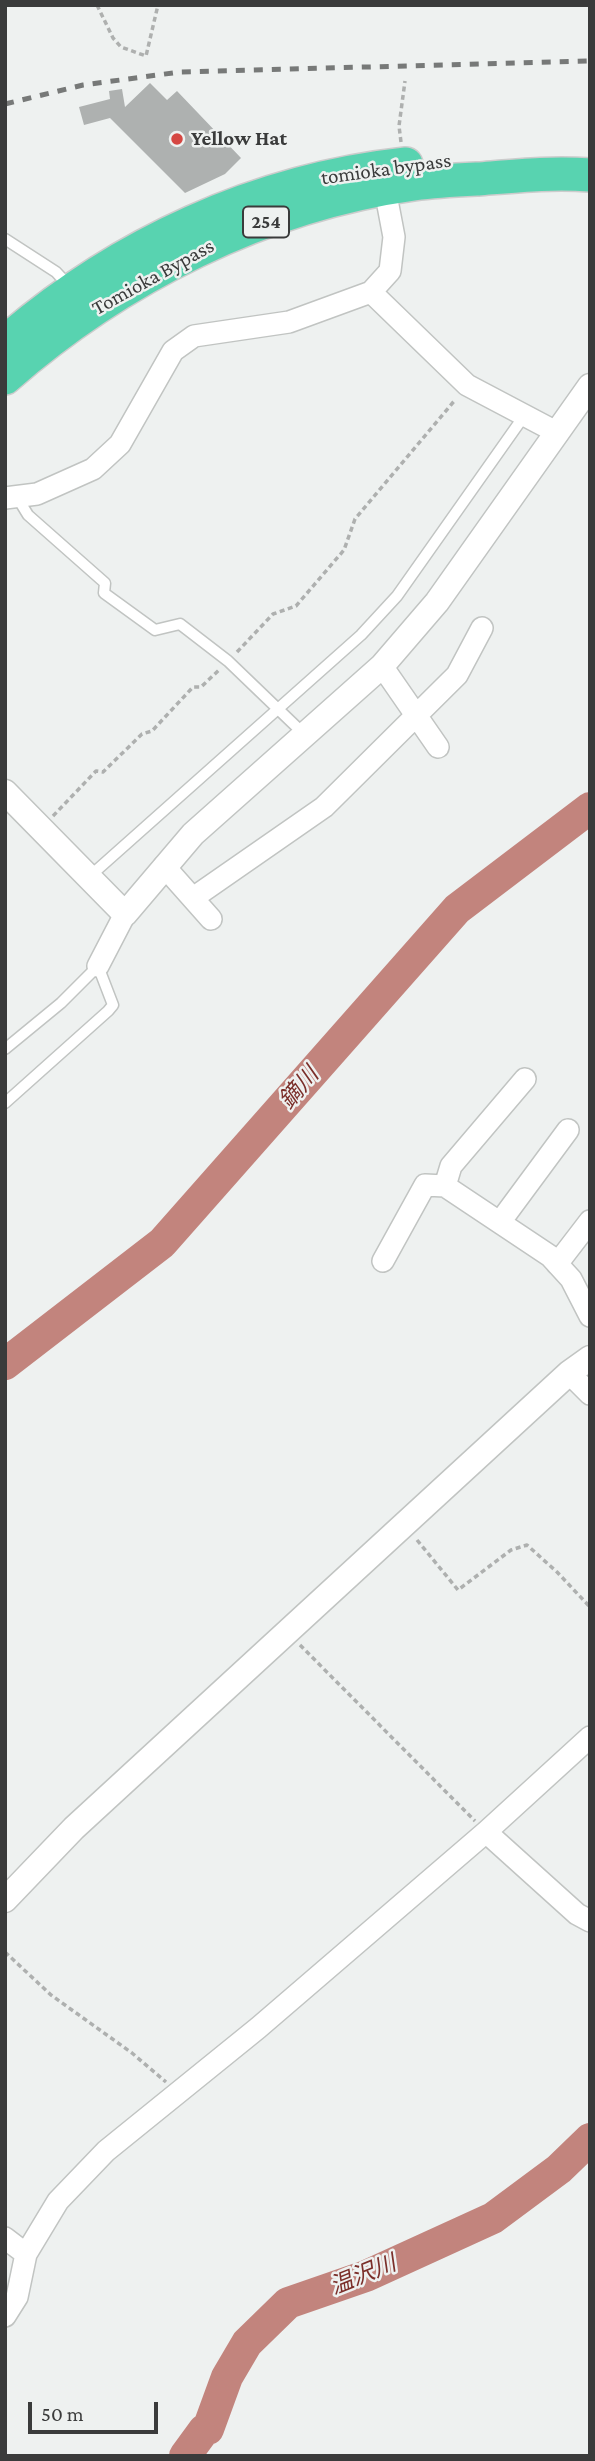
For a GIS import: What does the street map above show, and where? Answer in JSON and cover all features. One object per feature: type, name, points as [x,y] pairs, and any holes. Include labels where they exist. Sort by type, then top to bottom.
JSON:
[{"type":"highway","name":"tomioka bypass","points":[[390,173],[472,157],[578,165]]},
{"type":"highway","name":"Tomioka Bypass","points":[[5,342],[72,289],[190,223],[222,209],[305,181],[390,173]]},
{"type":"highway","name":"Tomioka Bypass","points":[[5,377],[39,348],[111,297],[198,250],[390,173]]},
{"type":"street","points":[[11,497],[37,494],[93,469],[121,444],[173,351],[194,336],[289,322],[371,292],[390,271],[394,237],[390,173]]},
{"type":"street","points":[[371,292],[467,385],[558,433]]},
{"type":"street","points":[[98,966],[125,914],[193,834],[382,666],[437,602],[590,386]]},
{"type":"street","points":[[193,898],[324,807],[457,675],[482,628]]},
{"type":"street","points":[[382,666],[438,747]]},
{"type":"street","points":[[5,792],[125,914]]},
{"type":"street","points":[[164,866],[211,919]]},
{"type":"street","points":[[445,1186],[452,1166],[524,1079]]},
{"type":"street","points":[[500,1222],[568,1129]]},
{"type":"street","points":[[383,1261],[425,1185],[445,1186],[550,1255],[571,1279],[590,1316]]},
{"type":"street","points":[[557,1264],[590,1221]]},
{"type":"street","points":[[5,1900],[74,1828],[569,1373],[590,1357]]},
{"type":"street","points":[[569,1373],[590,1394]]},
{"type":"street","points":[[5,2316],[17,2297],[26,2254],[58,2201],[106,2151],[258,2028],[486,1832],[590,1737]]},
{"type":"street","points":[[486,1832],[578,1914],[590,1921]]},
{"type":"street","points":[[5,2238],[26,2254]]},
{"type":"lane","points":[[5,239],[56,272],[72,289]]},
{"type":"lane","points":[[89,877],[361,635],[397,596],[524,416]]},
{"type":"lane","points":[[11,497],[105,583],[104,593],[155,629],[180,624],[228,661],[305,735]]},
{"type":"lane","points":[[5,1049],[61,1003],[98,966],[113,1005],[5,1103]]},
{"type":"path","points":[[97,5],[113,38],[121,47],[146,56],[158,5]]},
{"type":"path","points":[[390,173],[405,80]]},
{"type":"path","points":[[41,828],[96,771],[103,772],[142,734],[152,731],[193,687],[201,688],[273,614],[296,606],[344,550],[355,519],[467,385]]},
{"type":"path","points":[[404,1524],[458,1590],[511,1550],[527,1545],[590,1606]]},
{"type":"path","points":[[287,1632],[486,1832]]},
{"type":"path","points":[[5,1952],[51,1995],[132,2053],[178,2092]]},
{"type":"building","name":"Yellow Hat","points":[[150,83],[167,100],[177,91],[241,158],[225,174],[185,193],[110,118],[84,125],[79,107],[110,99],[109,91],[122,89],[125,107]]},
{"type":"waterway","name":"鏑川","points":[[5,1364],[162,1243],[457,909],[590,808]]},
{"type":"waterway","name":"温沢川","points":[[185,2456],[204,2430],[208,2429],[227,2377],[247,2343],[288,2303],[366,2276],[493,2218],[559,2169],[590,2139]]},
{"type":"railway","points":[[5,104],[83,85],[180,72],[590,61]]},
{"type":"place","name":"Yellow Hat","points":[[177,139]]}]
